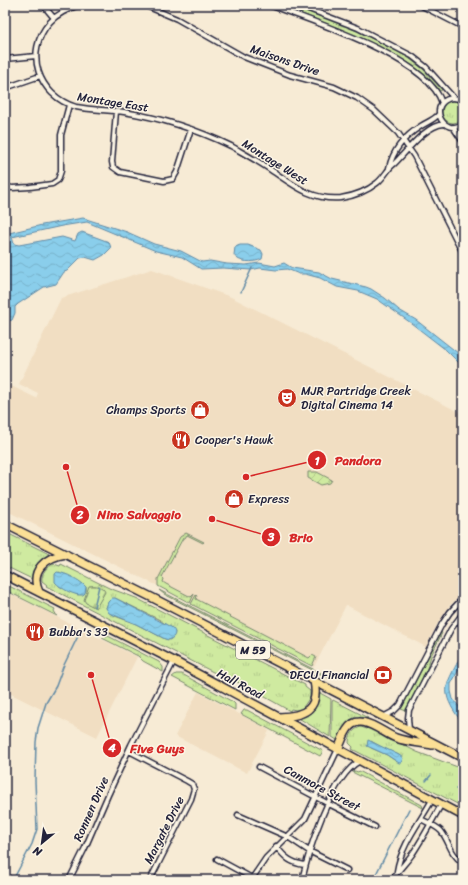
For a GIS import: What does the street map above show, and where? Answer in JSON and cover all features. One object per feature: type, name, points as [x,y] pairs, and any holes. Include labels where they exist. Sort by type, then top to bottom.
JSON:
[{"type":"highway","name":"M 59","points":[[5,524],[463,758]]},
{"type":"highway","points":[[39,592],[36,587],[36,578],[42,565],[54,557],[66,554]]},
{"type":"highway","name":"Hall Road","points":[[5,575],[174,661],[463,816]]},
{"type":"highway","points":[[279,717],[298,716],[305,713],[309,709],[315,698],[316,687],[314,681]]},
{"type":"highway","points":[[338,749],[347,729],[354,723],[363,722],[396,738],[440,747]]},
{"type":"street","points":[[43,5],[54,18]]},
{"type":"street","name":"Montage East","points":[[79,5],[62,12],[54,18],[45,28],[38,43],[36,56],[37,67],[40,76],[50,92],[69,105],[147,116],[191,129]]},
{"type":"street","name":"Maisons Drive","points":[[144,5],[177,19],[234,52],[290,75],[330,86],[350,94],[364,102],[380,115],[404,140],[414,156],[463,253]]},
{"type":"street","points":[[269,5],[344,33],[407,64],[429,81],[438,93],[442,103]]},
{"type":"street","points":[[298,5],[358,28],[412,56],[426,67],[453,98]]},
{"type":"street","points":[[420,5],[463,27]]},
{"type":"street","points":[[5,59],[36,56]]},
{"type":"street","points":[[5,88],[40,76]]},
{"type":"street","points":[[463,101],[449,98],[442,103],[439,108],[439,114],[444,124],[453,127],[463,124]]},
{"type":"street","points":[[5,186],[12,188],[30,187],[52,184],[58,180],[61,171],[61,135],[69,105]]},
{"type":"street","points":[[116,111],[112,162],[113,167],[120,172],[164,181],[173,178],[177,172],[191,129]]},
{"type":"street","name":"Montage West","points":[[389,168],[391,159],[404,140],[414,131],[434,119],[439,114]]},
{"type":"street","name":"Montage West","points":[[191,129],[230,146],[259,162],[302,191],[320,197],[339,198],[362,192],[376,183],[409,148],[432,128],[436,125],[444,124]]},
{"type":"street","points":[[453,127],[463,142]]},
{"type":"street","points":[[383,717],[394,711],[400,705],[442,624],[450,612],[463,598]]},
{"type":"street","points":[[409,730],[409,710],[451,629],[463,613]]},
{"type":"street","name":"Ronnen Drive","points":[[69,880],[85,848],[105,800],[174,661]]},
{"type":"street","points":[[217,859],[252,879],[276,846],[305,819],[338,749]]},
{"type":"street","name":"Margate Drive","points":[[129,751],[187,781],[192,784],[194,789],[192,799],[150,880]]},
{"type":"street","points":[[302,880],[309,852],[327,803],[347,771],[354,764],[360,761]]},
{"type":"street","name":"Canmore Street","points":[[259,767],[316,798],[375,827]]},
{"type":"street","points":[[392,880],[397,871],[403,852],[432,800]]},
{"type":"street","points":[[397,871],[404,865],[412,854],[441,805]]},
{"type":"street","points":[[238,815],[288,836],[309,852],[347,870]]},
{"type":"street","points":[[421,819],[441,832],[451,851],[463,863]]},
{"type":"street","points":[[276,846],[287,859],[298,864],[305,865]]},
{"type":"shaded area","points":[[152,269],[231,297],[463,414],[463,593],[450,605],[436,626],[426,647],[346,605],[314,667],[158,586],[5,510],[5,383],[36,398],[38,393],[19,384],[61,298]]},
{"type":"shaded area","points":[[5,591],[137,657],[97,737],[5,691]]},
{"type":"shaded area","points":[[198,692],[269,731],[247,773],[175,736]]},
{"type":"green space","points":[[277,5],[290,5],[347,26],[406,56],[423,69],[442,90],[440,91],[428,77],[414,66],[381,48],[343,30]]},
{"type":"green space","points":[[453,101],[461,104],[464,112],[461,120],[453,123],[445,120],[442,112],[445,104]]},
{"type":"green space","points":[[308,472],[317,472],[332,480],[330,483],[321,485],[308,478]]},
{"type":"green space","points":[[5,532],[49,554],[49,556],[42,559],[34,572],[32,579],[5,566]]},
{"type":"green space","points":[[186,533],[204,542],[203,543],[187,535],[183,538],[162,577],[164,579],[163,582],[166,584],[191,597],[194,594],[190,603],[158,586],[158,579],[180,537]]},
{"type":"green space","points":[[54,564],[60,566],[61,564],[109,588],[136,598],[305,685],[305,687],[310,691],[310,697],[302,709],[291,709],[290,711],[242,684],[213,672],[46,586],[47,585],[42,581],[42,575],[51,565]],"holes":[[[59,572],[83,584],[86,587],[86,591],[78,595],[59,586]],[[115,598],[160,620],[175,632],[173,637],[169,640],[165,639],[136,624],[115,616],[106,608],[108,603]]]},
{"type":"green space","points":[[5,584],[55,609],[54,611],[57,616],[5,590]]},
{"type":"green space","points":[[89,586],[98,586],[105,592],[96,608],[86,603],[84,600]]},
{"type":"green space","points":[[159,590],[329,677],[326,677],[164,594]]},
{"type":"green space","points":[[196,595],[196,599],[309,658],[312,655],[316,657],[312,666],[191,604]]},
{"type":"green space","points":[[441,632],[442,633],[431,656],[426,671],[406,711],[401,709]]},
{"type":"green space","points":[[108,636],[159,662],[163,667],[163,672],[143,661],[138,656],[102,638]]},
{"type":"green space","points":[[176,674],[182,674],[233,702],[235,704],[235,710],[172,677]]},
{"type":"green space","points":[[320,693],[331,699],[330,737],[300,719],[308,715],[313,709]]},
{"type":"green space","points":[[333,700],[368,718],[355,717],[351,719],[337,740],[332,737]]},
{"type":"green space","points":[[244,710],[247,710],[323,751],[320,756],[241,714]]},
{"type":"green space","points":[[361,727],[367,729],[368,727],[417,752],[463,769],[463,807],[352,749],[353,747],[349,743],[350,737],[358,728]],"holes":[[[371,741],[399,755],[397,762],[387,755],[371,748]]]},
{"type":"green space","points":[[359,771],[422,805],[423,808],[352,772]]},
{"type":"water","points":[[83,218],[127,232],[154,244],[181,251],[202,262],[210,261],[246,265],[259,263],[275,266],[284,263],[292,268],[319,272],[332,279],[366,287],[385,298],[399,310],[416,320],[463,357],[463,367],[446,350],[411,323],[377,299],[358,291],[337,287],[320,278],[299,274],[287,269],[201,269],[182,257],[156,251],[87,222],[12,237],[14,244],[19,245],[62,237],[75,241],[78,234],[82,232],[109,242],[111,248],[104,255],[95,260],[85,257],[80,258],[67,271],[64,272],[56,284],[44,287],[18,304],[15,307],[15,313],[12,320],[5,322],[5,234],[42,225]]},
{"type":"water","points":[[240,245],[248,245],[261,250],[263,254],[262,259],[251,262],[239,260],[234,255],[235,247]]},
{"type":"water","points":[[57,572],[77,579],[86,587],[85,593],[80,595],[68,592],[61,587],[55,582],[55,574]]},
{"type":"water","points":[[112,598],[115,598],[171,627],[175,632],[174,636],[169,640],[165,639],[136,624],[109,613],[106,608],[108,602]]},
{"type":"water","points":[[463,651],[463,662],[451,684],[451,691],[453,699],[463,714],[463,724],[449,702],[447,687]]},
{"type":"water","points":[[368,740],[399,755],[403,758],[401,763],[367,746]]},
{"type":"waterway","points":[[241,292],[252,268]]},
{"type":"waterway","points":[[94,607],[99,586]]},
{"type":"waterway","points":[[13,880],[32,844],[37,829],[35,781],[36,742],[38,728],[46,703],[56,686],[63,667],[80,632]]},
{"type":"waterway","points":[[426,781],[431,775]]},
{"type":"waterway","points":[[456,789],[463,790]]},
{"type":"waterway","points":[[373,880],[409,809]]},
{"type":"place","name":"MJR Partridge Creek Digital Cinema 14","points":[[287,398]]},
{"type":"place","name":"Champs Sports","points":[[200,410]]},
{"type":"place","name":"Cooper's Hawk","points":[[181,440]]},
{"type":"place","name":"Nino Salvaggio","points":[[66,467]]},
{"type":"place","name":"Pandora","points":[[246,477]]},
{"type":"place","name":"Express","points":[[234,499]]},
{"type":"place","name":"Brio","points":[[212,519]]},
{"type":"place","name":"Bubba's 33","points":[[35,632]]},
{"type":"place","name":"Five Guys","points":[[91,675]]},
{"type":"place","name":"DFCU Financial","points":[[383,675]]}]
